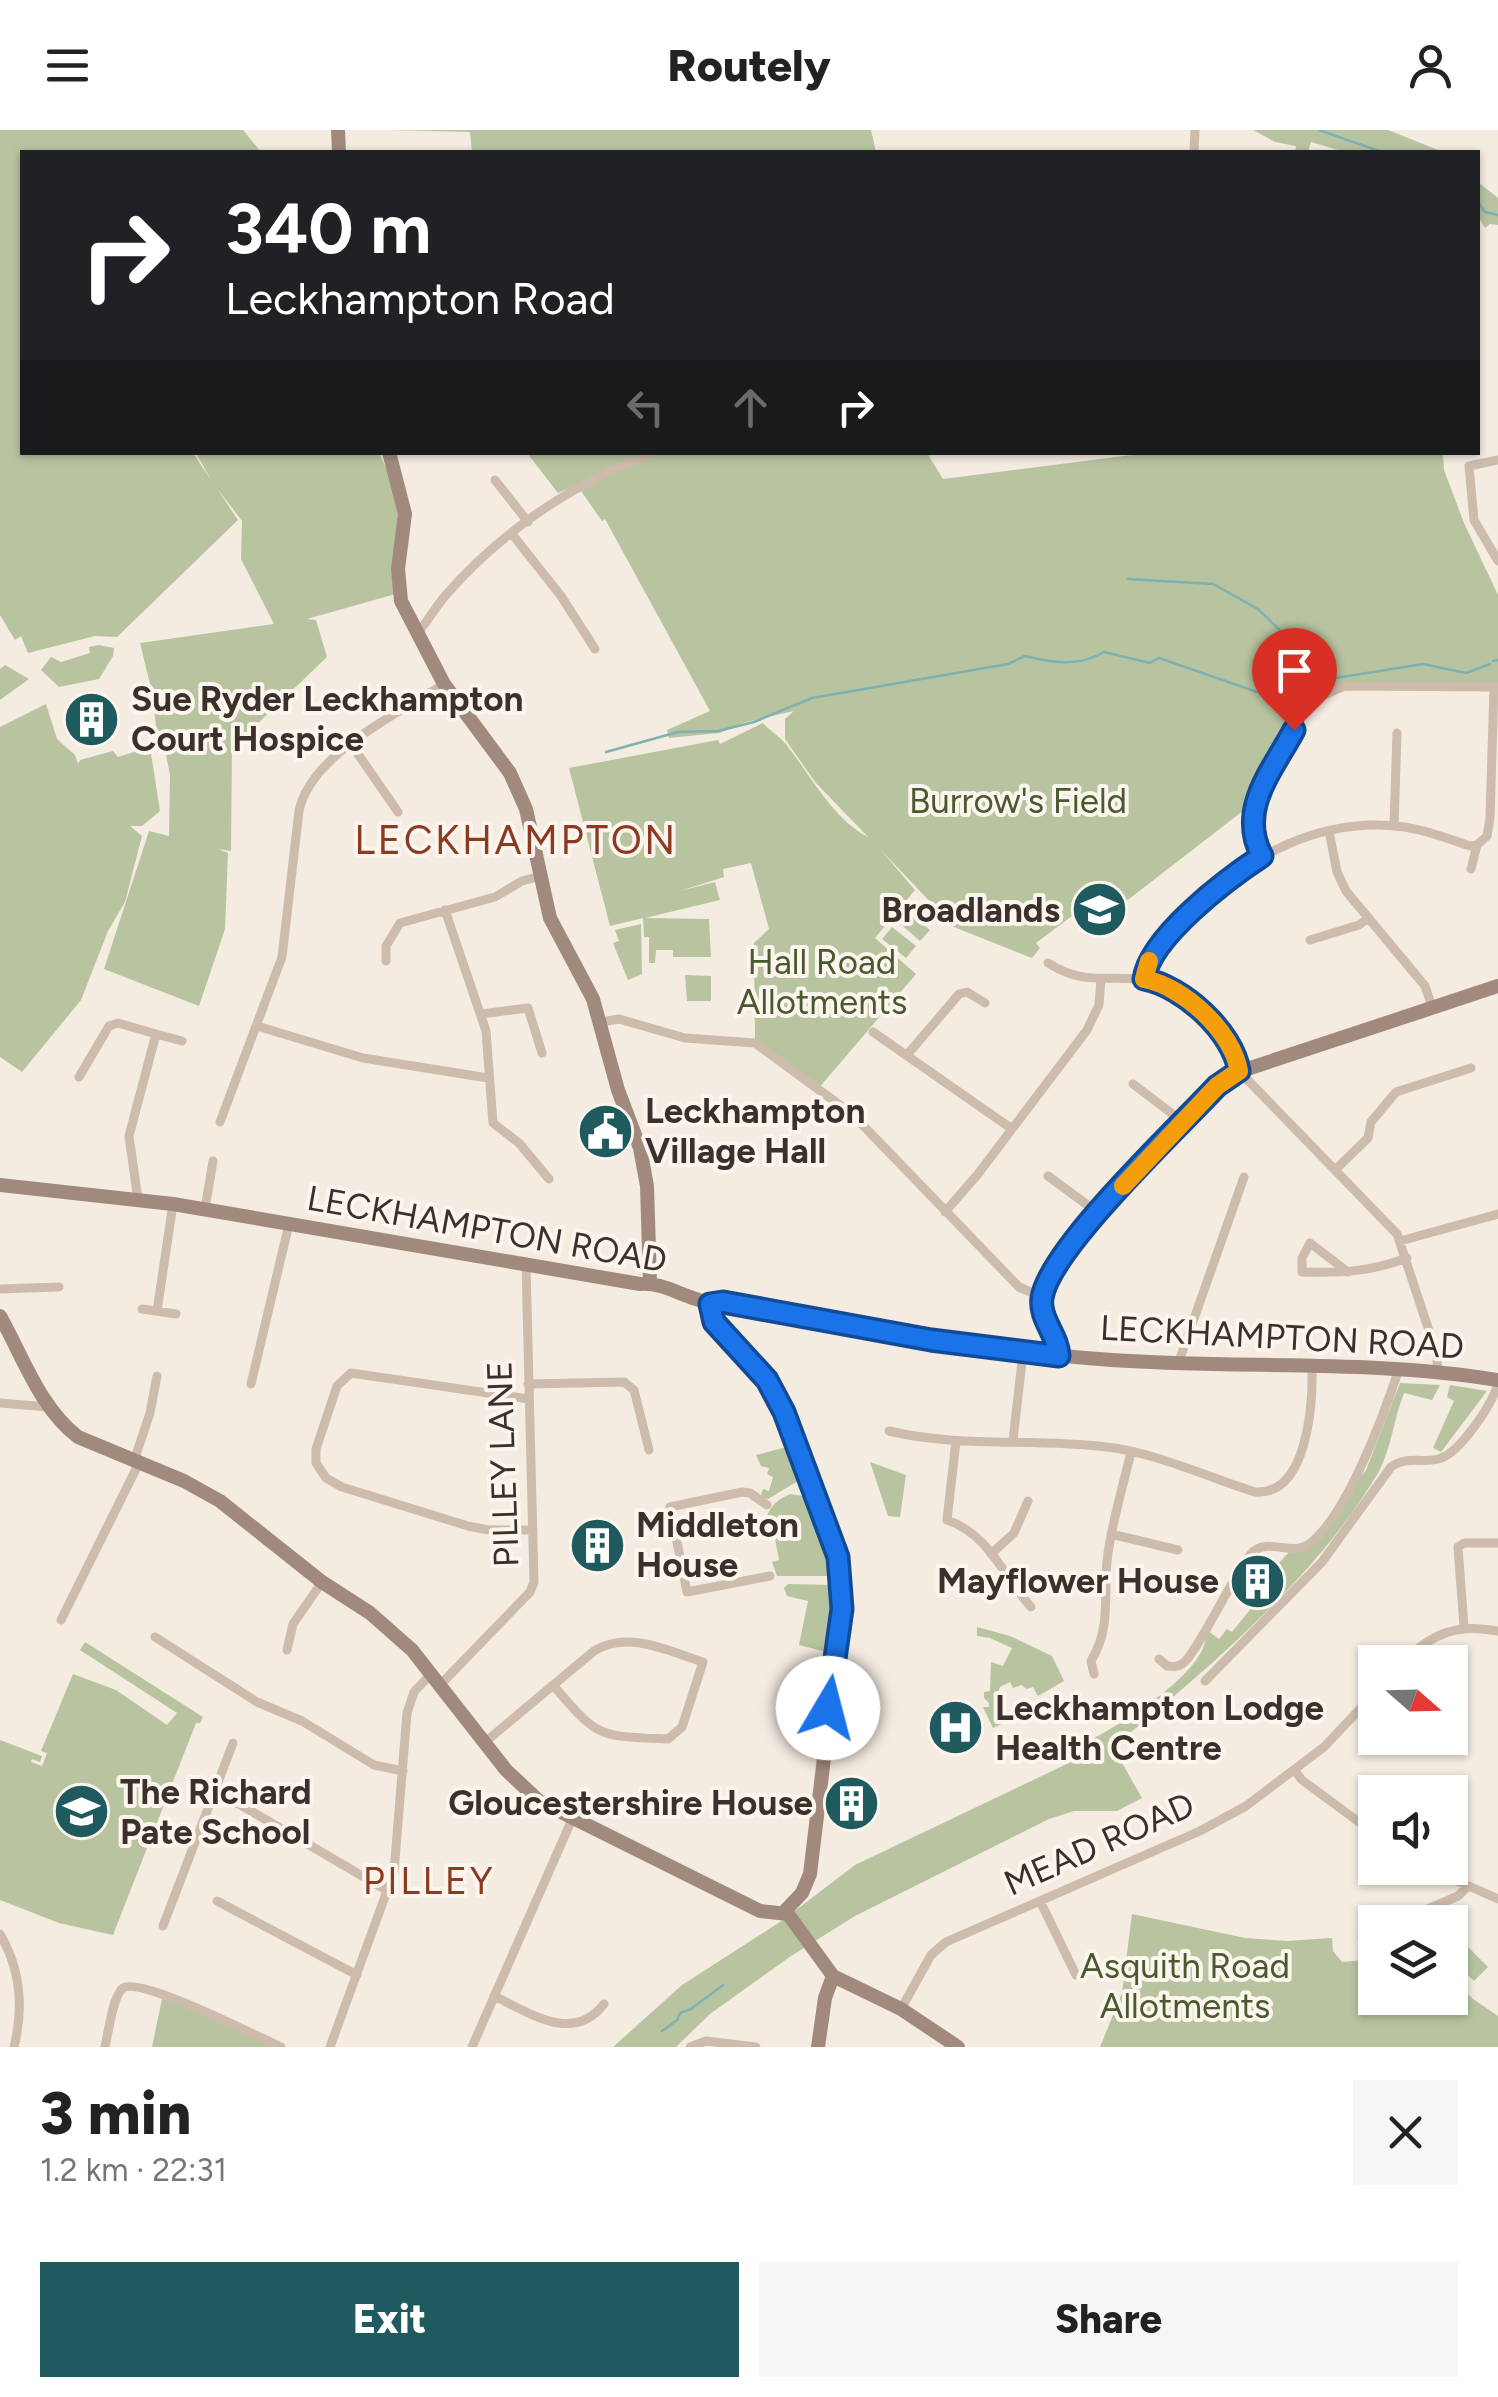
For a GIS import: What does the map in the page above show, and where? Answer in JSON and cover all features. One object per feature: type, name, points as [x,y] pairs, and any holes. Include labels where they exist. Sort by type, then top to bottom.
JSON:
[{"type":"street","points":[[389,455],[405,514],[398,569],[400,593],[444,684],[510,772],[532,828],[550,918],[601,1022],[644,1168],[650,1283]]},
{"type":"street","points":[[417,634],[444,596],[486,554],[578,487],[649,455]]},
{"type":"street","points":[[1498,460],[1469,466],[1474,520],[1498,560]]},
{"type":"street","points":[[494,480],[528,522]]},
{"type":"street","points":[[512,534],[561,596],[595,649]]},
{"type":"street","points":[[220,1122],[282,958],[302,796],[319,770],[351,744],[444,684]]},
{"type":"street","points":[[1262,856],[1252,835],[1254,806],[1313,702],[1345,686],[1496,687],[1494,818],[1487,836],[1477,845],[1471,868]]},
{"type":"street","points":[[1394,826],[1398,734]]},
{"type":"street","points":[[351,744],[398,812]]},
{"type":"street","points":[[1144,979],[1150,958],[1188,916],[1228,880],[1286,844],[1329,831],[1394,826],[1477,845]]},
{"type":"street","points":[[1329,831],[1341,882],[1425,986],[1432,1007]]},
{"type":"street","points":[[386,961],[386,946],[400,923],[495,896],[541,876]]},
{"type":"street","points":[[445,910],[481,1014],[494,1122],[519,1142],[549,1179]]},
{"type":"street","points":[[1310,940],[1360,925],[1368,918]]},
{"type":"street","points":[[1048,964],[1072,977],[1144,979],[1171,989],[1202,1014],[1231,1045],[1239,1071],[1400,1240],[1436,1352],[1438,1370]]},
{"type":"street","points":[[945,1212],[962,1195],[1094,1019],[1100,1005],[1100,979]]},
{"type":"street","points":[[1059,1356],[1059,1344],[1045,1318],[1045,1286],[1098,1212],[1217,1086],[1239,1071],[1498,986]]},
{"type":"street","points":[[908,1055],[959,994],[967,992],[985,1003]]},
{"type":"street","points":[[481,1014],[528,1008],[542,1054]]},
{"type":"street","points":[[601,1022],[618,1019],[684,1038],[755,1043],[852,1114],[1019,1288],[1042,1297]]},
{"type":"street","points":[[80,1077],[104,1032],[118,1023],[182,1041]]},
{"type":"street","points":[[256,1026],[363,1058],[488,1078]]},
{"type":"street","points":[[873,1032],[1012,1128]]},
{"type":"street","points":[[138,1200],[129,1136],[156,1034]]},
{"type":"street","points":[[1336,1169],[1368,1138],[1371,1122],[1396,1092],[1471,1068]]},
{"type":"street","points":[[1133,1084],[1183,1122]]},
{"type":"street","points":[[204,1210],[212,1161]]},
{"type":"street","points":[[1048,1176],[1098,1212]]},
{"type":"street","points":[[1178,1364],[1244,1177]]},
{"type":"street","name":"LECKHAMPTON ROAD","points":[[0,1185],[173,1204],[354,1233],[650,1283],[710,1304],[723,1302],[1022,1353],[1178,1364],[1438,1370],[1498,1382]]},
{"type":"street","points":[[156,1311],[173,1204]]},
{"type":"street","points":[[1400,1240],[1498,1214]]},
{"type":"street","points":[[251,1384],[289,1224]]},
{"type":"street","points":[[1348,1272],[1310,1243],[1304,1252],[1302,1272],[1348,1272],[1373,1270],[1407,1258]]},
{"type":"street","name":"PILLEY LANE","points":[[330,2047],[394,1872],[410,1700],[530,1592],[535,1577],[526,1264]]},
{"type":"street","points":[[0,1289],[60,1287]]},
{"type":"street","points":[[710,1304],[714,1322],[767,1380],[784,1412],[840,1567],[842,1609],[812,1858],[794,1924]]},
{"type":"street","points":[[142,1309],[176,1314]]},
{"type":"street","points":[[0,1316],[48,1406],[78,1437],[184,1480],[220,1500],[322,1582],[395,1634],[437,1678],[484,1743],[526,1791],[546,1806],[794,1924],[833,1976],[901,2010],[958,2047]]},
{"type":"street","points":[[1013,1440],[1022,1353]]},
{"type":"street","points":[[889,1431],[924,1439],[1013,1440],[1131,1452],[1255,1492],[1279,1488],[1292,1475],[1311,1406],[1312,1365]]},
{"type":"street","points":[[1160,1659],[1170,1667],[1187,1659],[1254,1551],[1268,1546],[1300,1548],[1314,1540],[1354,1481],[1399,1368]]},
{"type":"street","points":[[529,1399],[352,1374],[337,1386],[315,1454],[322,1474],[342,1488],[479,1529],[533,1530]]},
{"type":"street","points":[[62,1620],[137,1462],[158,1376]]},
{"type":"street","points":[[528,1384],[624,1382],[634,1390],[649,1450]]},
{"type":"street","points":[[1205,1681],[1322,1562],[1391,1467],[1399,1461],[1436,1460],[1450,1454],[1475,1424],[1498,1382]]},
{"type":"street","points":[[0,1403],[48,1406]]},
{"type":"street","points":[[939,1529],[947,1520],[956,1440]]},
{"type":"street","points":[[1094,1674],[1088,1661],[1103,1638],[1107,1558],[1131,1452]]},
{"type":"street","points":[[767,1505],[745,1492],[670,1507],[687,1592],[770,1576]]},
{"type":"street","points":[[991,1554],[1014,1532],[1028,1501]]},
{"type":"street","points":[[947,1520],[976,1534],[1031,1607]]},
{"type":"street","points":[[1111,1534],[1162,1552],[1178,1550]]},
{"type":"street","points":[[1464,1628],[1458,1548],[1464,1543],[1498,1543]]},
{"type":"street","points":[[287,1650],[293,1624],[322,1582]]},
{"type":"street","points":[[1424,1645],[1434,1637],[1464,1628],[1498,1632]]},
{"type":"street","points":[[155,1637],[257,1702],[302,1722],[374,1764],[402,1771]]},
{"type":"street","points":[[484,1743],[594,1651],[615,1642],[635,1642],[703,1662],[680,1730],[668,1740],[619,1738],[600,1733],[583,1720],[554,1685]]},
{"type":"street","name":"MEAD ROAD","points":[[901,2010],[940,1946],[1200,1830],[1255,1801],[1324,1747],[1358,1711]]},
{"type":"street","points":[[163,1926],[232,1743]]},
{"type":"street","points":[[1295,1772],[1358,1821]]},
{"type":"street","points":[[215,1790],[388,1891]]},
{"type":"street","points":[[472,2047],[573,1818]]},
{"type":"street","points":[[1463,1885],[1498,1899]]},
{"type":"street","points":[[1437,1905],[1458,1896],[1467,1887]]},
{"type":"street","points":[[1040,1900],[1076,1975]]},
{"type":"street","points":[[217,1902],[357,1975]]},
{"type":"street","points":[[0,1934],[19,1986],[20,2011],[14,2047]]},
{"type":"street","points":[[818,2047],[825,1998],[833,1976]]},
{"type":"street","points":[[105,2047],[119,1992],[126,1986],[164,1994],[281,2047]]},
{"type":"street","points":[[494,1996],[564,2025],[584,2022],[604,2004]]},
{"type":"street","points":[[690,2047],[706,2041],[756,2047]]},
{"type":"green space","points":[[0,130],[243,130],[259,150],[20,150],[20,455],[194,455],[211,480],[197,455],[380,455],[404,506],[399,593],[307,619],[316,620],[327,657],[232,748],[231,851],[218,849],[228,853],[225,929],[199,1006],[104,969],[149,831],[169,836],[170,775],[157,734],[140,643],[274,624],[241,559],[242,521],[216,487],[238,520],[117,637],[95,636],[28,653],[21,636],[15,640],[0,615]]},
{"type":"green space","points":[[393,130],[871,130],[876,150],[472,150],[470,132]]},
{"type":"green space","points":[[1253,130],[1388,130],[1438,150],[1338,150],[1311,142],[1309,150],[1295,150],[1296,146],[1275,142]]},
{"type":"green space","points":[[1480,184],[1498,198],[1498,225],[1485,228],[1480,219]]},
{"type":"green space","points":[[529,455],[928,455],[943,479],[1131,455],[1443,455],[1444,470],[1464,523],[1498,595],[1498,684],[1433,682],[1320,690],[1304,702],[1248,807],[1085,933],[1072,916],[1036,943],[1040,948],[1032,958],[954,927],[881,850],[915,890],[875,938],[916,974],[818,1089],[755,1043],[754,943],[769,929],[751,863],[723,869],[724,877],[680,891],[715,882],[720,900],[645,918],[709,919],[711,957],[673,957],[673,950],[656,950],[655,963],[649,963],[649,937],[644,937],[643,918],[610,926],[569,768],[718,740],[720,744],[763,723],[786,744],[823,796],[844,820],[868,837],[815,782],[785,739],[785,719],[794,711],[719,733],[669,738],[667,730],[710,711],[605,519],[602,521],[581,491],[581,483],[558,493]]},
{"type":"green space","points":[[89,647],[114,648],[99,679],[59,687],[41,670],[51,657],[61,662],[90,653]]},
{"type":"green space","points":[[5,665],[29,679],[0,700],[0,669]]},
{"type":"green space","points":[[46,704],[57,739],[75,755],[78,764],[80,760],[113,751],[118,757],[150,747],[160,811],[142,826],[130,826],[142,836],[125,902],[108,931],[81,1000],[22,1072],[0,1057],[0,727]]},
{"type":"green space","points":[[905,910],[930,930],[920,941],[897,921]]},
{"type":"green space","points":[[641,924],[642,974],[628,980],[613,943],[619,941],[615,930]]},
{"type":"green space","points":[[892,927],[916,946],[906,958],[882,939]]},
{"type":"green space","points":[[685,975],[711,976],[711,1001],[687,1001]]},
{"type":"green space","points":[[1400,1383],[1440,1385],[1432,1400],[1404,1393],[1378,1473],[1324,1549],[1222,1654],[1113,1747],[1142,1798],[1117,1811],[1074,1811],[1049,1819],[855,1916],[710,2014],[676,2047],[613,2047],[682,1985],[783,1920],[855,1865],[1071,1762],[1094,1745],[1092,1739],[1166,1690],[1192,1666],[1208,1631],[1219,1639],[1227,1629],[1232,1632],[1281,1571],[1277,1565],[1291,1550],[1309,1546],[1366,1470]]},
{"type":"green space","points":[[1450,1385],[1487,1391],[1441,1452],[1433,1448],[1454,1401],[1447,1397]]},
{"type":"green space","points":[[790,1446],[802,1475],[768,1499],[760,1498],[763,1489],[769,1491],[773,1477],[756,1455]]},
{"type":"green space","points":[[870,1462],[906,1475],[900,1517],[888,1516]]},
{"type":"green space","points":[[790,1494],[814,1498],[834,1552],[834,1576],[777,1576],[772,1562],[779,1560],[773,1528],[765,1528],[765,1522],[772,1507]]},
{"type":"green space","points":[[788,1584],[834,1585],[827,1652],[799,1645],[808,1601],[787,1596],[784,1588]]},
{"type":"green space","points":[[977,1627],[1010,1636],[1052,1656],[1064,1681],[1038,1696],[1033,1687],[1013,1688],[1010,1682],[1000,1687],[996,1697],[1005,1715],[1012,1719],[993,1728],[983,1707],[989,1707],[984,1692],[990,1691],[991,1662],[1003,1666],[1012,1648],[977,1636]]},
{"type":"green space","name":"The Richard Pate School","points":[[85,1642],[203,1717],[196,1723],[113,1935],[59,1923],[0,1900],[0,1740],[42,1756],[40,1762],[31,1762],[42,1766],[47,1753],[41,1751],[73,1674],[116,1690],[167,1725],[177,1713],[80,1650]]},
{"type":"green space","name":"Asquith Road Allotments","points":[[1132,1914],[1245,1938],[1332,1938],[1333,1951],[1342,1962],[1358,1961],[1358,2015],[1468,2015],[1468,1994],[1498,2016],[1498,2047],[1100,2047],[1122,1993]]},
{"type":"green space","points":[[1468,1947],[1488,1967],[1474,1981],[1468,1975]]},
{"type":"green space","points":[[163,1994],[282,2047],[152,2047]]},
{"type":"waterway","points":[[1319,130],[1376,150]]},
{"type":"waterway","points":[[1480,205],[1485,212],[1498,215]]},
{"type":"waterway","points":[[1128,579],[1213,584],[1258,609],[1291,641],[1300,659]]},
{"type":"waterway","points":[[606,752],[678,732],[718,731],[754,722],[812,698],[1008,664],[1025,656],[1066,662],[1104,652],[1150,663],[1159,658],[1257,692],[1301,662],[1312,671]]},
{"type":"waterway","points":[[1493,661],[1498,660]]},
{"type":"waterway","points":[[1319,676],[1323,680],[1423,664],[1466,673],[1490,664]]},
{"type":"waterway","points":[[662,2031],[680,2013],[723,1985]]},
{"type":"slow traffic","points":[[1123,1186],[1228,1075],[1239,1071],[1231,1045],[1202,1014],[1171,989],[1144,979],[1149,961]]},
{"type":"place","name":"Sue Ryder Leckhampton Court Hospice","points":[[92,719]]},
{"type":"place","name":"Broadlands","points":[[1099,910]]},
{"type":"place","name":"Leckhampton Village Hall","points":[[606,1131]]},
{"type":"place","name":"Middleton House","points":[[597,1545]]},
{"type":"place","name":"Mayflower House","points":[[1258,1581]]},
{"type":"place","name":"Leckhampton Lodge Health Centre","points":[[956,1728]]},
{"type":"place","name":"Gloucestershire House","points":[[852,1803]]},
{"type":"place","name":"The Richard Pate School","points":[[81,1812]]},
{"type":"district","name":"LECKHAMPTON","points":[[516,840]]},
{"type":"district","name":"PILLEY","points":[[429,1881]]},
{"type":"route","points":[[828,1708],[842,1609],[838,1557],[784,1412],[752,1360],[714,1322],[710,1304],[723,1302],[931,1340],[1059,1356],[1059,1344],[1041,1305],[1045,1286],[1064,1255],[1098,1212],[1217,1086],[1239,1071],[1227,1039],[1202,1014],[1176,992],[1144,979],[1150,958],[1200,903],[1262,856],[1252,835],[1252,812],[1294,730]]},
{"type":"park label","name":"Burrow's Field","points":[[1018,801]]},
{"type":"park label","name":"Hall Road Allotments","points":[[822,982]]}]
